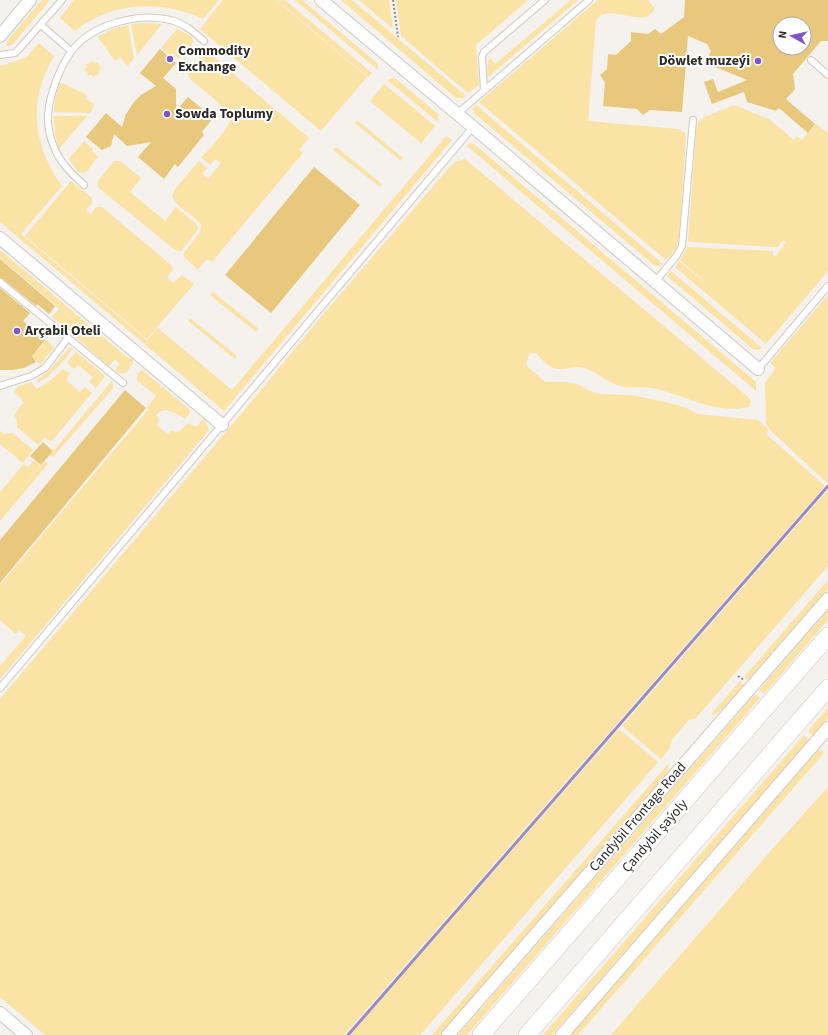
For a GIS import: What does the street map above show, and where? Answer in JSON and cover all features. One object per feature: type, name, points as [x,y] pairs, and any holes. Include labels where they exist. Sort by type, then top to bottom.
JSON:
[{"type":"main road","name":"Çandybil şaýoly","points":[[481,1035],[828,636]]},
{"type":"main road","points":[[527,1035],[828,688]]},
{"type":"street","points":[[0,36],[30,0]]},
{"type":"street","points":[[321,0],[758,369]]},
{"type":"street","points":[[0,238],[222,425]]},
{"type":"street","name":"Candybil Frontage Road","points":[[448,1035],[828,599]]},
{"type":"street","points":[[562,1035],[828,728]]},
{"type":"street","points":[[0,1013],[26,1035]]},
{"type":"lane","points":[[0,55],[15,53],[62,0]]},
{"type":"lane","points":[[484,90],[482,57],[484,52],[544,0]]},
{"type":"lane","points":[[457,114],[589,0]]},
{"type":"lane","points":[[84,185],[70,172],[54,148],[48,122],[51,96],[54,85],[71,51],[82,41],[109,24],[147,18],[170,20],[190,28],[204,41]]},
{"type":"lane","points":[[40,25],[71,51]]},
{"type":"lane","points":[[811,60],[828,75]]},
{"type":"lane","points":[[655,282],[677,255],[682,246],[693,120]]},
{"type":"lane","points":[[0,688],[473,127]]},
{"type":"lane","points":[[0,282],[122,383]]},
{"type":"lane","points":[[758,369],[828,286]]},
{"type":"lane","points":[[0,386],[31,376],[45,368],[68,338]]},
{"type":"path","points":[[393,0],[398,37]]},
{"type":"path","points":[[738,676],[751,687]]},
{"type":"shaded area","points":[[42,0],[50,0],[12,45],[6,45],[7,41]]},
{"type":"shaded area","points":[[74,0],[219,0],[203,19],[171,9],[138,7],[121,9],[105,14],[89,21],[75,31],[60,18]]},
{"type":"shaded area","points":[[223,0],[276,0],[367,77],[321,131],[200,29]]},
{"type":"shaded area","points":[[277,0],[285,0],[372,73],[368,77]]},
{"type":"shaded area","points":[[295,0],[302,0],[378,64],[378,70]]},
{"type":"shaded area","points":[[341,0],[352,0],[466,96],[456,98]]},
{"type":"shaded area","points":[[359,0],[389,0],[393,29]]},
{"type":"shaded area","points":[[396,0],[528,0],[476,45],[479,85],[468,93],[401,36]]},
{"type":"shaded area","points":[[571,0],[578,0],[487,78],[488,60],[490,58],[495,64]]},
{"type":"shaded area","points":[[598,0],[648,0],[655,9],[648,16],[635,17],[613,13],[601,16],[596,21],[588,121],[678,129],[685,133],[686,138],[679,237],[676,248],[666,260],[479,102]]},
{"type":"shaded area","points":[[131,24],[162,24],[137,55]]},
{"type":"shaded area","points":[[128,25],[134,58],[127,67],[121,57],[115,61],[98,37],[112,29]]},
{"type":"shaded area","points":[[177,29],[191,36],[193,41],[191,46],[179,59],[172,53],[170,56],[161,48]]},
{"type":"shaded area","points":[[39,43],[54,56],[40,89],[37,106],[39,138],[44,154],[62,186],[21,234],[147,340],[158,328],[232,390],[446,136],[452,140],[224,411],[0,222],[0,66],[26,58]]},
{"type":"shaded area","points":[[207,52],[211,55],[309,138],[299,150],[303,153],[212,262],[207,259],[198,270],[183,256],[200,232],[201,225],[180,207],[172,195],[175,189],[199,161],[207,168],[202,174],[208,179],[221,163],[215,159],[210,165],[201,158],[225,130],[230,121],[230,117],[221,105],[191,80],[188,75],[190,70]]},
{"type":"shaded area","points":[[92,61],[95,63],[98,62],[101,68],[99,74],[94,77],[88,75],[84,70],[87,67],[86,64]]},
{"type":"shaded area","points":[[392,78],[396,79],[438,114],[438,122],[387,80]]},
{"type":"shaded area","points":[[60,82],[87,95],[86,99],[94,104],[90,113],[54,112],[55,99]]},
{"type":"shaded area","points":[[384,84],[435,126],[421,143],[370,101]]},
{"type":"shaded area","points":[[476,105],[663,264],[659,266],[654,265],[474,113],[473,108]]},
{"type":"shaded area","points":[[734,105],[769,119],[794,140],[797,136],[802,140],[816,124],[828,133],[828,271],[766,344],[675,267],[679,261],[713,289],[680,260],[687,247],[773,251],[773,255],[776,256],[786,242],[783,240],[778,247],[773,247],[688,241],[698,122],[705,117]]},
{"type":"shaded area","points":[[54,116],[87,116],[59,149],[55,134]]},
{"type":"shaded area","points":[[357,120],[403,158],[401,161],[355,123]]},
{"type":"shaded area","points":[[84,141],[93,149],[92,151],[98,157],[87,171],[82,173],[78,172],[69,159]]},
{"type":"shaded area","points":[[469,143],[474,144],[756,382],[756,391],[467,146]]},
{"type":"shaded area","points":[[336,147],[382,184],[380,187],[333,150]]},
{"type":"shaded area","points":[[465,159],[747,396],[751,401],[749,407],[736,409],[724,408],[699,403],[651,388],[621,386],[584,368],[576,367],[556,369],[545,363],[536,353],[529,354],[526,365],[545,382],[568,382],[580,385],[599,394],[632,395],[674,404],[698,414],[758,420],[769,430],[766,434],[825,486],[344,1035],[45,1035],[0,997],[0,699],[321,317],[447,170],[455,162]]},
{"type":"shaded area","points":[[114,161],[120,161],[141,178],[130,192],[165,221],[176,207],[196,224],[198,227],[197,231],[181,251],[175,250],[99,188],[97,185],[98,181]]},
{"type":"shaded area","points":[[71,181],[92,198],[92,203],[86,210],[91,214],[96,207],[102,207],[172,266],[173,270],[167,277],[173,283],[182,275],[194,284],[147,339],[25,236]]},
{"type":"shaded area","points":[[0,250],[129,359],[131,357],[133,362],[128,370],[123,374],[119,373],[126,364],[118,373],[115,370],[120,364],[115,359],[109,366],[52,317],[59,309],[122,362],[0,258]]},
{"type":"shaded area","points":[[671,271],[762,348],[758,350],[753,349],[667,276]]},
{"type":"shaded area","points":[[213,292],[259,329],[256,332],[210,295]]},
{"type":"shaded area","points":[[828,295],[827,483],[770,430],[766,423],[765,383],[776,368],[770,363]]},
{"type":"shaded area","points":[[190,318],[237,356],[235,359],[188,321]]},
{"type":"shaded area","points":[[46,340],[54,347],[40,365],[31,354],[35,349],[37,351]]},
{"type":"shaded area","points":[[70,347],[73,349],[53,372],[38,383],[37,380],[49,371]]},
{"type":"shaded area","points":[[76,352],[105,376],[96,388],[89,382],[93,377],[78,365],[74,369],[67,363]]},
{"type":"shaded area","points":[[63,369],[70,374],[66,380],[80,392],[85,387],[92,393],[51,442],[45,437],[38,445],[17,427],[17,420],[14,415],[24,402],[14,392],[19,386],[32,382],[36,389],[51,380]]},
{"type":"shaded area","points":[[142,370],[190,410],[185,419],[170,411],[166,410],[159,412],[156,416],[160,420],[156,425],[168,434],[172,430],[175,432],[179,431],[189,423],[196,427],[204,418],[209,430],[0,679],[0,666],[26,636],[19,630],[16,634],[0,620],[0,585],[149,409],[147,407],[156,396],[137,380],[137,374]]},
{"type":"shaded area","points":[[112,381],[113,388],[53,457],[50,455]]},
{"type":"shaded area","points":[[0,431],[5,434],[13,433],[33,450],[23,463],[0,444]]},
{"type":"shaded area","points":[[34,460],[40,466],[16,495],[45,461],[48,464],[0,521],[0,492],[24,464],[28,467]]},
{"type":"shaded area","points":[[828,490],[828,566],[696,718],[689,720],[671,741],[670,748],[661,759],[622,726]]},
{"type":"shaded area","points":[[828,580],[828,589],[748,680],[744,677]]},
{"type":"shaded area","points":[[828,610],[828,620],[764,694],[759,690]]},
{"type":"shaded area","points":[[740,681],[744,685],[723,709],[713,715],[711,714]]},
{"type":"shaded area","points":[[755,694],[760,698],[467,1035],[458,1035]]},
{"type":"shaded area","points":[[828,708],[828,718],[813,736],[808,731]]},
{"type":"shaded area","points":[[619,729],[658,762],[420,1035],[350,1035]]},
{"type":"shaded area","points":[[804,735],[809,740],[552,1035],[543,1035]]},
{"type":"shaded area","points":[[819,749],[824,753],[578,1035],[571,1035]]},
{"type":"shaded area","points":[[669,763],[667,774],[440,1035],[432,1035]]},
{"type":"shaded area","points":[[828,787],[828,1035],[611,1035],[775,846]]},
{"type":"building","name":"Döwlet muzeýi","points":[[685,0],[828,0],[828,41],[821,41],[812,52],[812,16],[772,16],[772,56],[808,56],[793,74],[795,89],[786,99],[815,124],[808,133],[779,108],[776,111],[747,102],[744,92],[712,104],[704,82],[713,79],[718,92],[747,80],[713,66],[709,56],[711,51],[707,44],[688,36],[682,112],[650,110],[643,115],[637,109],[603,106],[605,83],[600,75],[607,69],[608,54],[616,55],[631,41],[631,32],[648,34],[655,29],[661,34],[684,17]]},
{"type":"building","name":"Sowda Toplumy","points":[[160,49],[176,63],[163,78],[176,89],[176,111],[188,97],[213,118],[202,132],[204,135],[178,167],[175,164],[164,179],[138,157],[151,142],[127,146],[114,134],[111,146],[102,150],[86,137],[106,113],[122,127],[126,114],[134,102],[141,95],[156,86],[140,73]]},
{"type":"building","points":[[314,167],[360,205],[271,313],[225,275]]},
{"type":"building","points":[[0,259],[55,306],[49,314],[37,304],[36,306],[0,278]]},
{"type":"building","name":"Arçabil Oteli","points":[[0,288],[30,313],[23,321],[45,340],[32,356],[36,362],[24,368],[0,370]]},
{"type":"building","points":[[125,390],[146,408],[0,583],[0,540]]},
{"type":"building","points":[[43,442],[53,451],[41,465],[30,456]]},
{"type":"waterway","points":[[348,1035],[828,486]]},
{"type":"place","name":"Commodity Exchange","points":[[170,59]]},
{"type":"place","name":"Döwlet muzeýi","points":[[758,61]]},
{"type":"place","name":"Sowda Toplumy","points":[[167,114]]},
{"type":"place","name":"Arçabil Oteli","points":[[17,331]]}]
